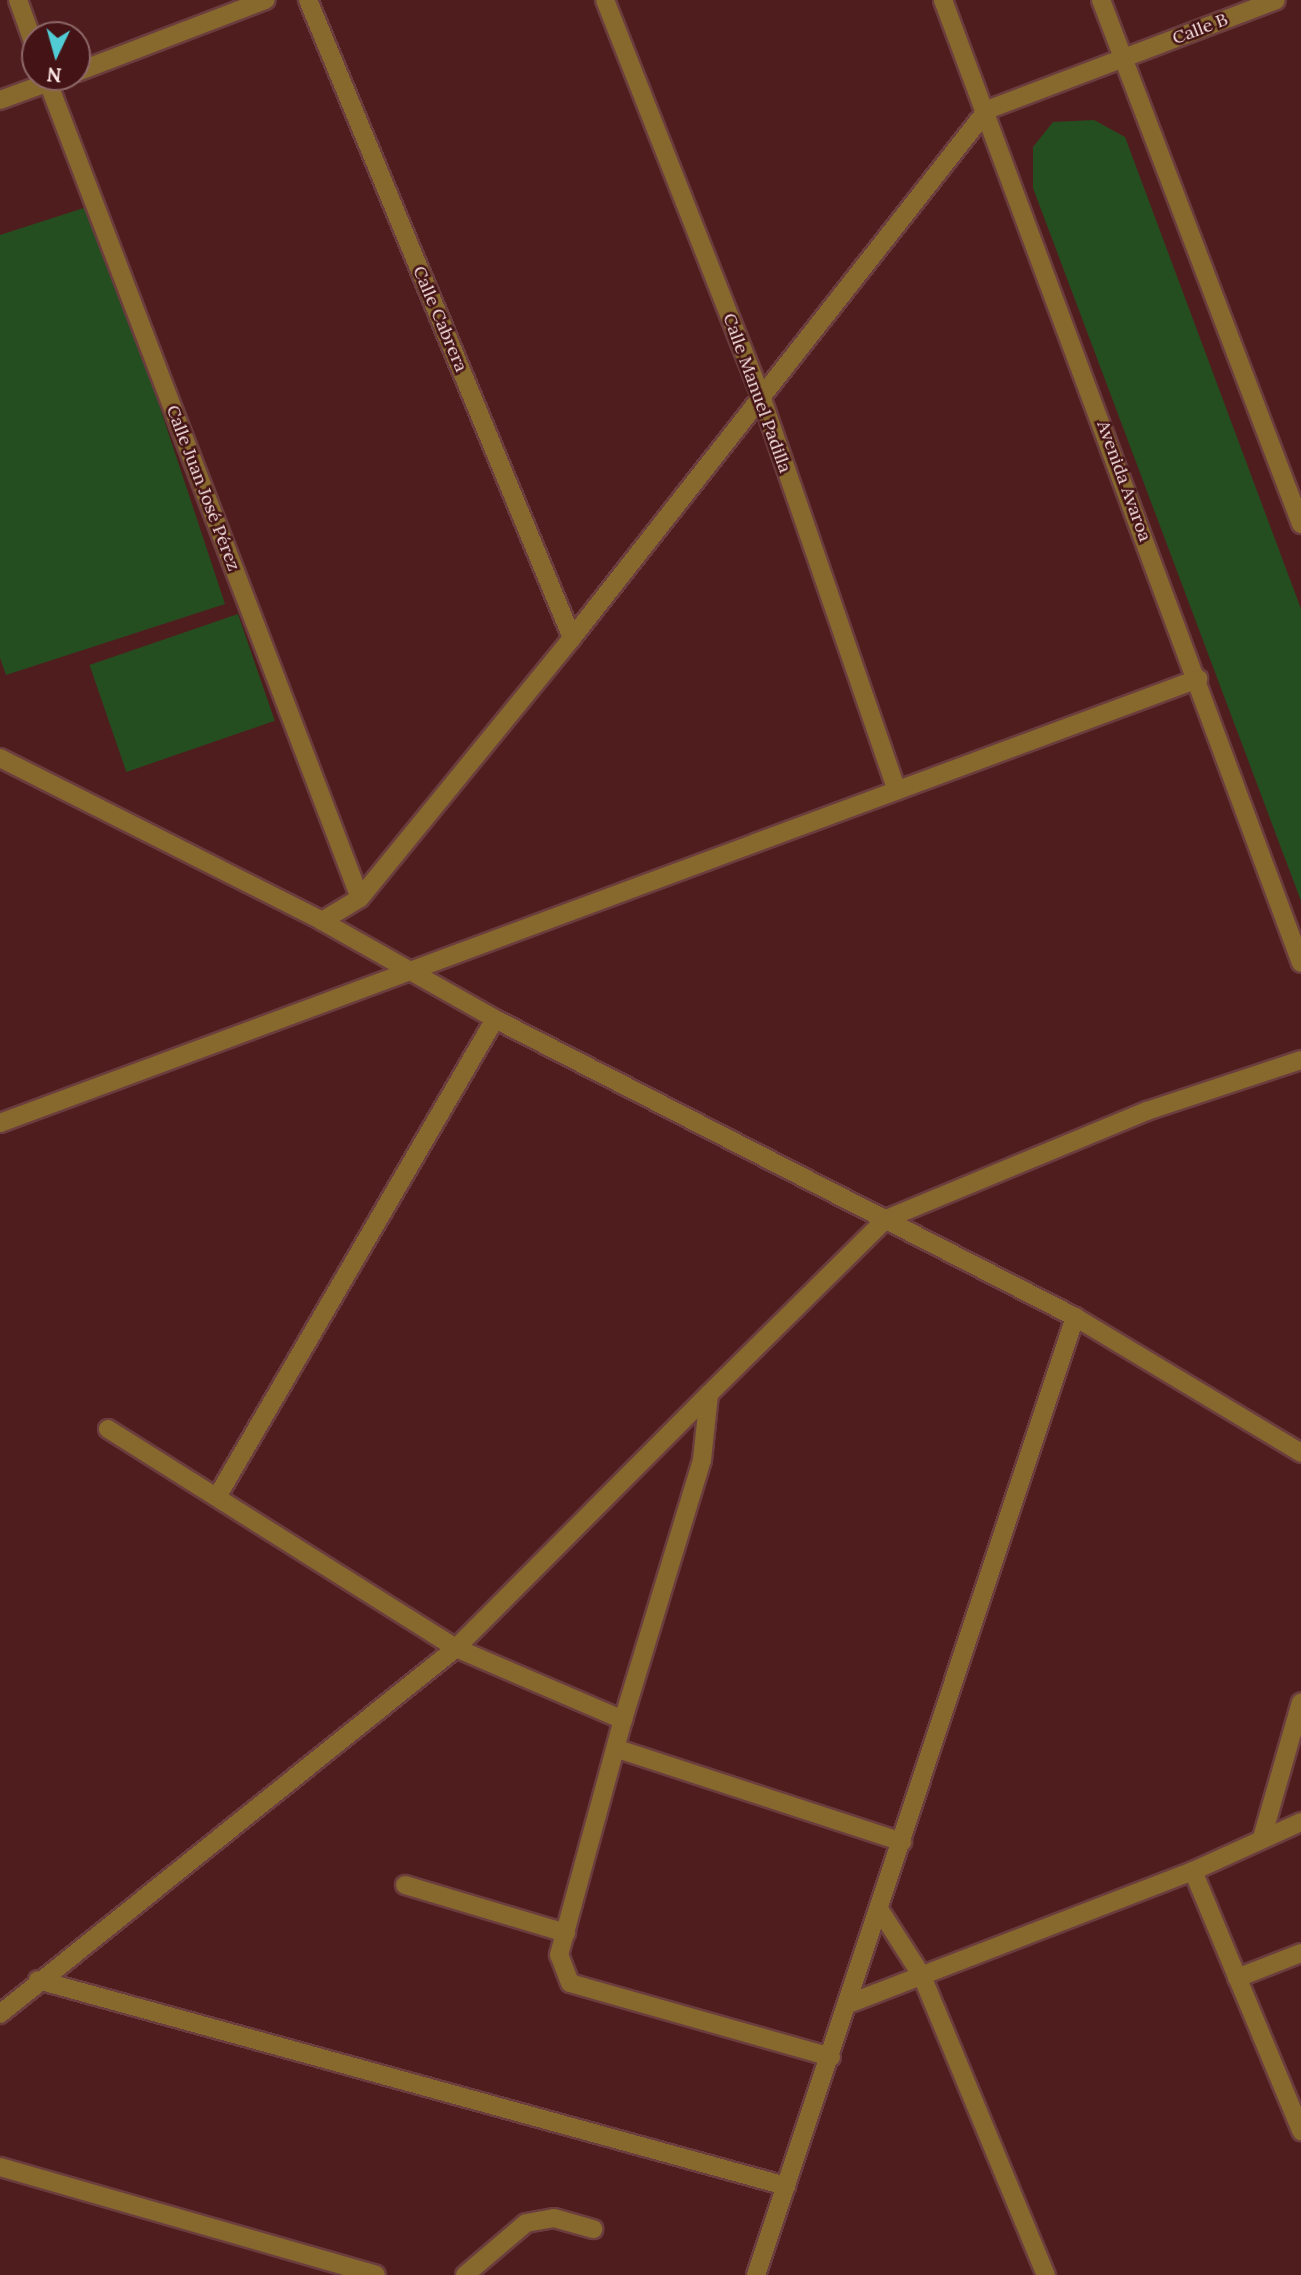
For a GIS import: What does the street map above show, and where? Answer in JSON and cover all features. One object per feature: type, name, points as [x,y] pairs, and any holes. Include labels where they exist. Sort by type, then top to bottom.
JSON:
[{"type":"street","points":[[18,0],[26,21]]},
{"type":"street","points":[[91,67],[266,0]]},
{"type":"street","name":"Calle Cabrera","points":[[308,0],[572,638]]},
{"type":"street","name":"Calle Manuel Padilla","points":[[605,0],[762,399],[897,790]]},
{"type":"street","name":"Avenida Avaroa","points":[[943,0],[987,110],[1301,963]]},
{"type":"street","points":[[1101,0],[1301,524]]},
{"type":"street","name":"Calle B","points":[[987,110],[1276,0]]},
{"type":"street","points":[[0,100],[22,91]]},
{"type":"street","name":"Calle Juan José Pérez","points":[[57,91],[360,898]]},
{"type":"street","points":[[322,920],[360,898],[572,638],[987,110]]},
{"type":"street","points":[[0,1123],[1198,679]]},
{"type":"street","points":[[0,758],[322,920],[495,1020],[1075,1317],[1301,1453]]},
{"type":"street","points":[[0,774],[18,767]]},
{"type":"street","points":[[217,1497],[495,1020]]},
{"type":"street","points":[[0,2014],[38,1980],[456,1648],[886,1219],[1147,1111],[1301,1060]]},
{"type":"street","points":[[756,2275],[831,2057],[1075,1317]]},
{"type":"street","points":[[709,1394],[702,1460],[623,1720],[618,1749],[559,1955],[570,1983],[831,2057]]},
{"type":"street","points":[[108,1429],[456,1648],[623,1720]]},
{"type":"street","points":[[1262,1838],[1301,1702]]},
{"type":"street","points":[[618,1749],[902,1842]]},
{"type":"street","points":[[848,2004],[1193,1871],[1301,1822]]},
{"type":"street","points":[[1193,1871],[1301,2132]]},
{"type":"street","points":[[405,1885],[566,1933]]},
{"type":"street","points":[[880,1909],[922,1976],[1046,2275]]},
{"type":"street","points":[[1237,1978],[1301,1953]]},
{"type":"street","points":[[38,1980],[786,2186]]},
{"type":"street","points":[[0,2167],[376,2275]]},
{"type":"street","points":[[465,2275],[526,2223],[554,2218],[593,2229]]},
{"type":"green space","points":[[1094,120],[1125,137],[1301,609],[1301,901],[1033,188],[1033,147],[1053,122]]},
{"type":"green space","points":[[93,205],[225,604],[6,675],[0,658],[0,235]]},
{"type":"green space","points":[[238,614],[275,721],[126,772],[90,665]]}]
